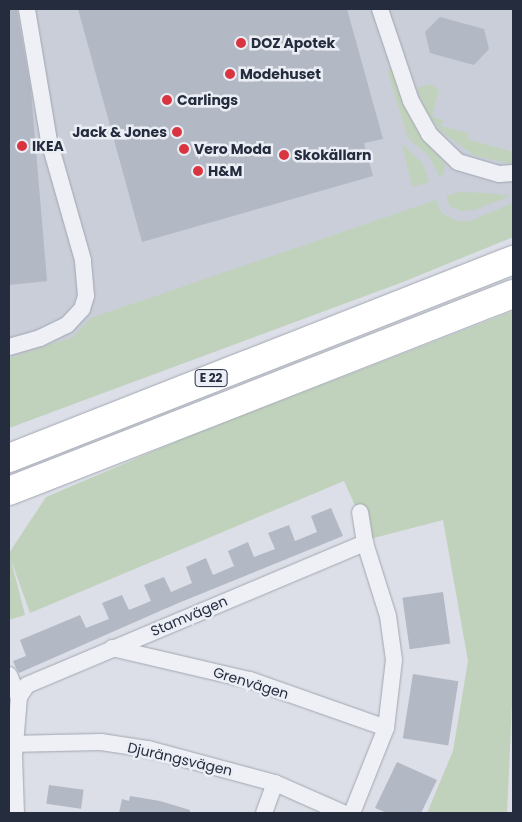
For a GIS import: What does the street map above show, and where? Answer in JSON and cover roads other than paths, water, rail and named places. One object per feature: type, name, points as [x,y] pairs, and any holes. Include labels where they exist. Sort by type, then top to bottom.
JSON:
[{"type":"highway","name":"E 22","points":[[9,458],[513,260]]},
{"type":"highway","name":"E 22","points":[[9,491],[513,294]]},
{"type":"street","points":[[9,347],[40,338],[67,325],[82,309],[86,296],[83,260],[49,141],[27,9]]},
{"type":"street","points":[[380,9],[411,101],[429,134],[458,162],[499,174],[513,173]]},
{"type":"street","points":[[352,813],[386,728],[394,660],[388,616],[365,543],[360,512]]},
{"type":"street","name":"Stamvägen","points":[[18,697],[27,685],[365,543]]},
{"type":"street","name":"Grenvägen","points":[[112,648],[250,680],[386,728]]},
{"type":"street","points":[[9,674],[18,697],[12,744],[16,813]]},
{"type":"street","name":"Djurängsvägen","points":[[12,744],[101,742],[148,749],[275,783],[343,813]]},
{"type":"street","points":[[264,813],[275,783]]},
{"type":"place","name":"DOZ Apotek","points":[[241,43]]},
{"type":"place","name":"Modehuset","points":[[230,74]]},
{"type":"place","name":"Carlings","points":[[167,100]]},
{"type":"place","name":"Jack & Jones","points":[[177,132]]},
{"type":"place","name":"IKEA","points":[[22,146]]},
{"type":"place","name":"Vero Moda","points":[[184,149]]},
{"type":"place","name":"Skokällarn","points":[[284,155]]},
{"type":"place","name":"H&M","points":[[198,171]]}]
